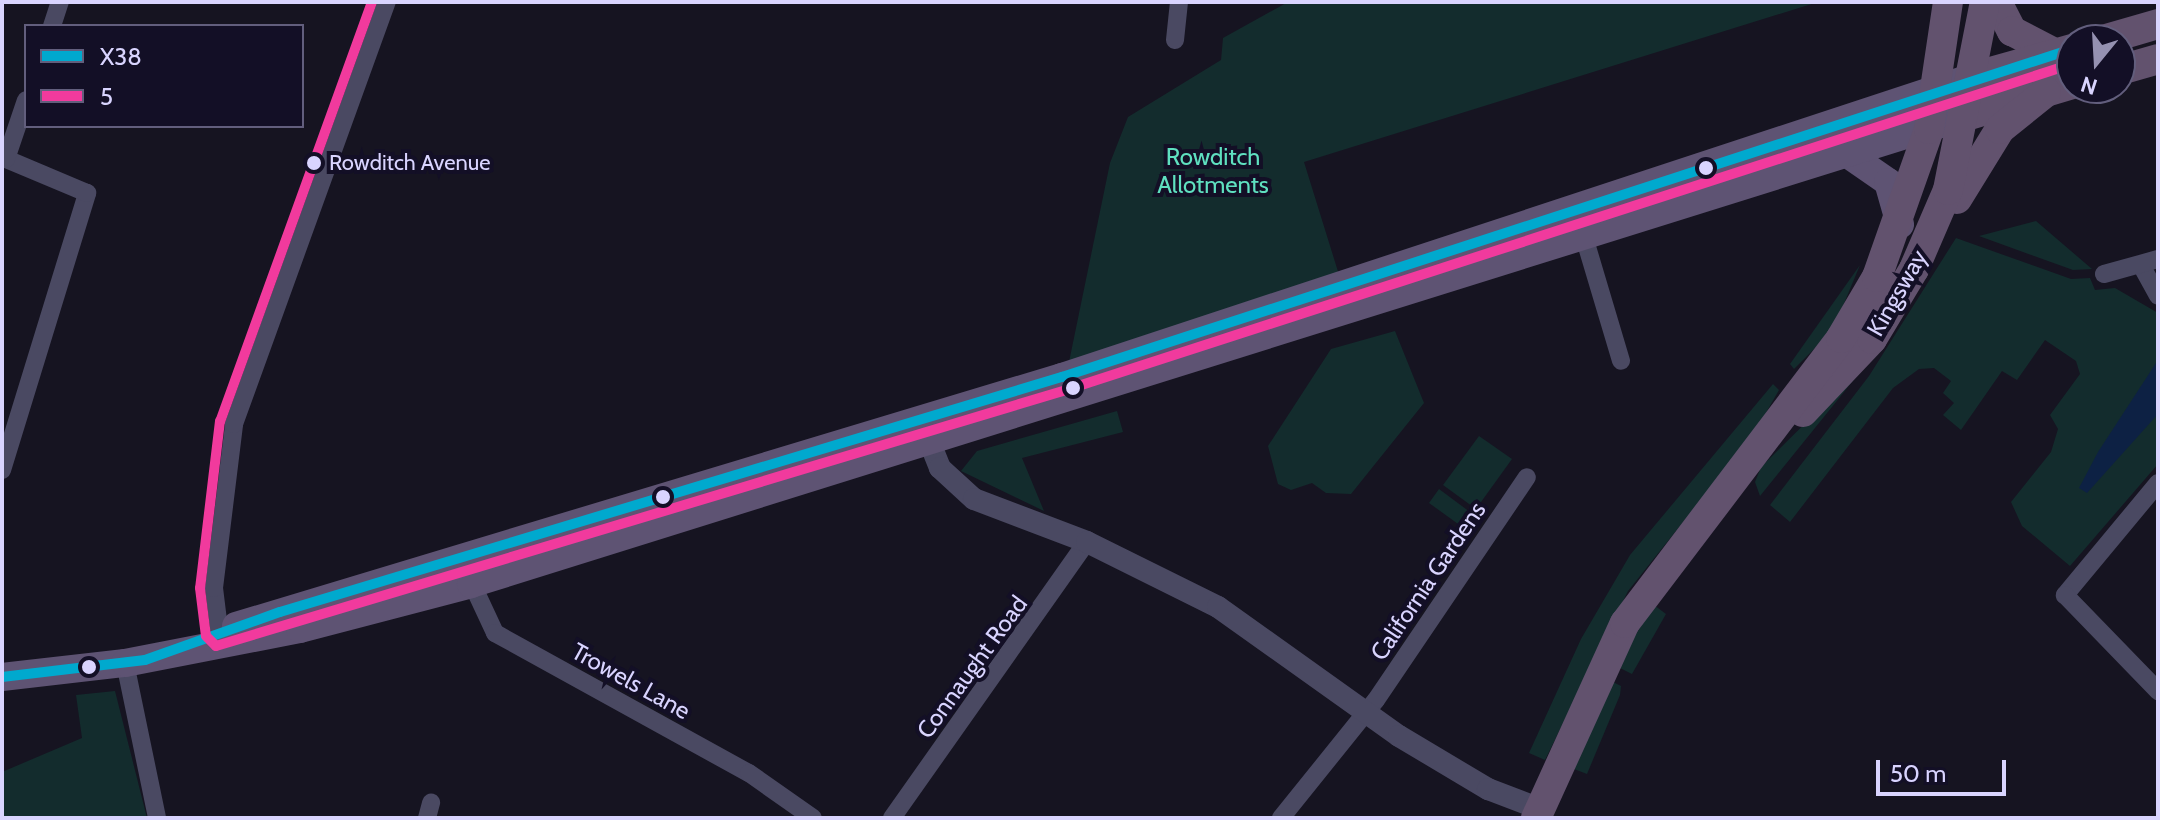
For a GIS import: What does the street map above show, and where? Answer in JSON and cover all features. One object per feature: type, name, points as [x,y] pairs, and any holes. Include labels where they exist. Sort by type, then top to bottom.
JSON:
[{"type":"highway","name":"Kingsway","points":[[1538,814],[1625,623],[1841,338],[1900,224],[1929,129],[1948,2]]},
{"type":"highway","name":"Kingsway","points":[[1745,463],[1846,369],[1914,269],[1948,190],[1973,77],[1985,2]]},
{"type":"highway","points":[[1997,2],[2012,31],[2056,48]]},
{"type":"highway","points":[[2136,30],[2158,24]]},
{"type":"highway","points":[[1973,77],[2056,53]]},
{"type":"highway","points":[[2136,65],[2158,59]]},
{"type":"highway","points":[[1935,93],[1963,117],[2056,89]]},
{"type":"highway","points":[[1914,269],[1981,152],[2056,90]]},
{"type":"main road","points":[[220,638],[471,584],[1935,93],[1973,77]]},
{"type":"main road","points":[[2,677],[135,662],[220,638],[462,557],[926,432],[1585,240],[1852,157],[1963,117]]},
{"type":"main road","points":[[1852,157],[1888,182],[1900,224]]},
{"type":"street","points":[[53,24],[60,2]]},
{"type":"street","points":[[220,638],[214,588],[234,424],[387,2]]},
{"type":"street","points":[[1175,40],[1179,2]]},
{"type":"street","points":[[2,470],[87,193],[6,159],[24,106]]},
{"type":"street","points":[[1585,240],[1621,361]]},
{"type":"street","points":[[2104,274],[2149,262],[2158,296]]},
{"type":"street","points":[[926,432],[948,477],[974,499],[1087,542],[1256,630],[1364,709],[1538,814]]},
{"type":"street","name":"California Gardens","points":[[1281,818],[1364,709],[1527,477]]},
{"type":"street","points":[[2156,488],[2065,595],[2158,691]]},
{"type":"street","name":"Connaught Road","points":[[892,818],[1087,542]]},
{"type":"street","name":"Trowels Lane","points":[[462,557],[471,584],[495,633],[749,773],[813,818]]},
{"type":"street","points":[[135,662],[157,818]]},
{"type":"green space","name":"Rowditch Allotments","points":[[1288,2],[1818,2],[1304,162],[1340,278],[1069,362],[1110,163],[1128,117],[1221,60],[1223,38]]},
{"type":"green space","points":[[2036,221],[2092,269],[2073,270],[1979,236]]},
{"type":"green space","points":[[1956,238],[2071,279],[2090,278],[2095,290],[2115,288],[2158,313],[2158,464],[2070,566],[2022,526],[2011,502],[2051,452],[2058,429],[2050,415],[2080,374],[2076,361],[2045,340],[2017,380],[2002,371],[1961,430],[1943,415],[1954,403],[1943,393],[1951,381],[1934,368],[1919,369],[1893,388],[1790,522],[1770,505],[1869,376]]},
{"type":"green space","points":[[1860,265],[1833,330],[1794,369],[1790,364]]},
{"type":"green space","points":[[1395,331],[1424,403],[1351,494],[1326,493],[1312,483],[1291,490],[1278,484],[1268,446],[1331,349]]},
{"type":"green space","points":[[1871,358],[1760,496],[1755,482],[1761,467]]},
{"type":"green space","points":[[1773,384],[1779,390],[1755,432],[1628,591],[1545,760],[1529,753],[1581,639],[1630,555]]},
{"type":"green space","points":[[1117,411],[1123,432],[1022,458],[1044,511],[961,471],[977,451]]},
{"type":"green space","points":[[1479,436],[1512,459],[1476,509],[1443,485]]},
{"type":"green space","points":[[1439,489],[1482,521],[1472,534],[1429,503]]},
{"type":"green space","points":[[1654,605],[1666,614],[1632,674],[1616,666]]},
{"type":"green space","points":[[1611,681],[1621,686],[1620,695],[1587,774],[1574,769]]},
{"type":"green space","points":[[115,691],[147,818],[2,818],[2,772],[82,738],[76,695]]},
{"type":"water","points":[[2158,360],[2158,414],[2087,493],[2079,488],[2098,452]]},
{"type":"transit line","name":"5","points":[[372,2],[220,421],[200,588],[206,636],[216,646],[1066,390],[2056,69]]},
{"type":"transit line","name":"X38","points":[[2,677],[145,660],[280,612],[1062,377],[2056,54]]},
{"type":"place","name":"Rowditch Avenue","points":[[314,163]]}]
